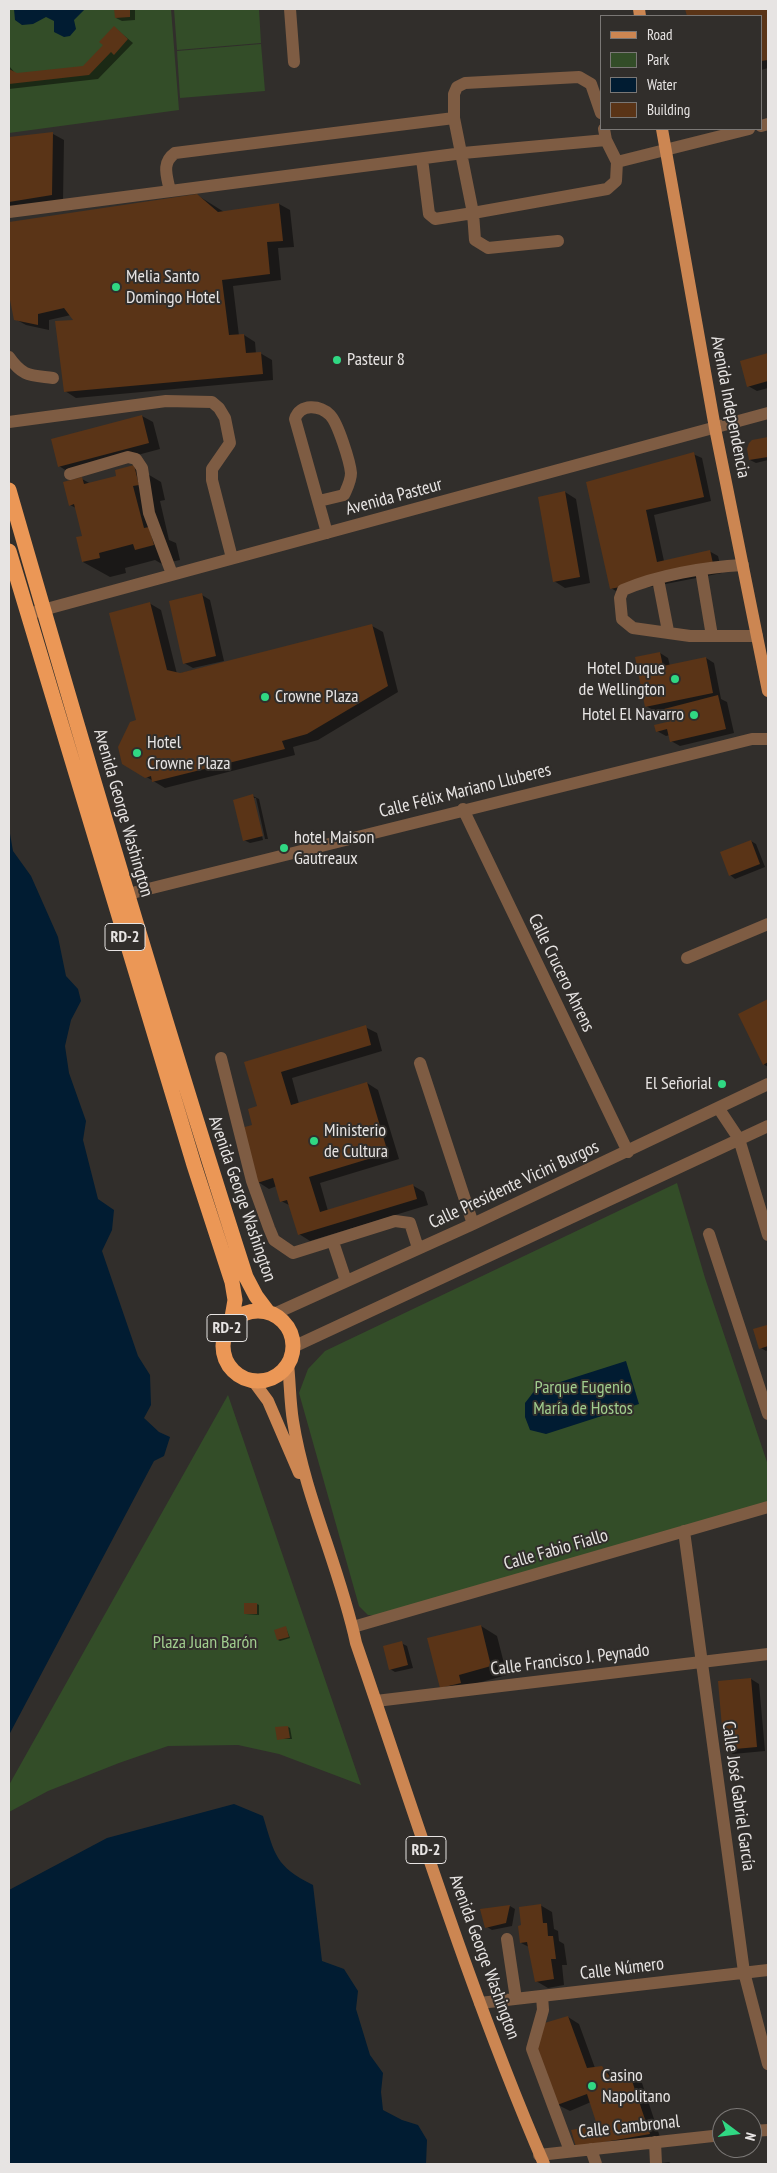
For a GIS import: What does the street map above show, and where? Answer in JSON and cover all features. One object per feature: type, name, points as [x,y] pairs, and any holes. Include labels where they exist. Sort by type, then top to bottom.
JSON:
[{"type":"highway","name":"Avenida George Washington","points":[[9,490],[194,1165],[227,1264],[235,1300],[231,1323]]},
{"type":"highway","name":"Avenida George Washington","points":[[9,551],[119,896],[246,1277],[256,1296],[271,1313]]},
{"type":"highway","name":"RD-2","points":[[254,1382],[238,1376],[227,1364],[223,1356],[223,1338],[231,1323],[247,1312],[271,1313],[290,1331],[293,1347],[288,1364]]},
{"type":"highway","points":[[254,1382],[270,1380],[283,1371],[288,1364]]},
{"type":"main road","name":"Avenida Independencia","points":[[662,130],[715,428],[768,691]]},
{"type":"main road","name":"Avenida George Washington","points":[[288,1364],[294,1421],[323,1532],[376,1701],[480,2002],[541,2159]]},
{"type":"main road","name":"Avenida George Washington","points":[[254,1382],[268,1401],[280,1426],[323,1532]]},
{"type":"street","points":[[290,9],[294,62]]},
{"type":"street","points":[[558,241],[488,248],[479,245],[475,240],[473,213],[463,153],[454,118],[454,94],[457,87],[465,82],[578,77],[591,84],[600,110]]},
{"type":"street","points":[[170,190],[165,165],[168,158],[174,153],[454,118]]},
{"type":"street","points":[[617,162],[745,130]]},
{"type":"street","points":[[9,212],[605,134],[617,162],[616,181],[607,189],[435,219],[429,214],[422,159]]},
{"type":"street","points":[[9,356],[18,370],[30,375],[53,378]]},
{"type":"street","points":[[9,422],[166,401],[212,402],[219,408],[224,418],[230,444],[212,469],[212,480],[232,558]]},
{"type":"street","points":[[318,501],[344,495],[351,473],[336,423],[329,414],[312,407],[304,408],[297,414],[295,419],[318,501],[327,533]]},
{"type":"street","name":"Avenida Pasteur","points":[[28,614],[768,413]]},
{"type":"street","points":[[70,474],[128,457],[136,459],[142,468],[149,513],[172,574]]},
{"type":"street","points":[[743,565],[718,566],[639,583],[623,590],[620,598],[622,619],[633,628],[668,631],[690,636],[757,636]]},
{"type":"street","points":[[701,570],[712,636]]},
{"type":"street","points":[[658,579],[668,631]]},
{"type":"street","name":"Calle Félix Mariano Lluberes","points":[[119,896],[463,809],[752,739],[768,739]]},
{"type":"street","name":"Calle Crucero Ahrens","points":[[463,809],[628,1152]]},
{"type":"street","points":[[687,958],[768,924]]},
{"type":"street","points":[[221,1058],[252,1181],[274,1240],[293,1253],[395,1221],[404,1221],[410,1223],[418,1248]]},
{"type":"street","points":[[420,1062],[473,1224]]},
{"type":"street","name":"Calle Presidente Vicini Burgos","points":[[271,1313],[473,1224],[719,1109],[768,1084]]},
{"type":"street","points":[[719,1109],[739,1139],[768,1235]]},
{"type":"street","points":[[293,1347],[768,1126]]},
{"type":"street","points":[[709,1234],[768,1414]]},
{"type":"street","points":[[333,1242],[346,1281]]},
{"type":"street","name":"Calle Fabio Fiallo","points":[[353,1627],[768,1507]]},
{"type":"street","name":"Calle José Gabriel García","points":[[684,1531],[744,1972],[768,2064]]},
{"type":"street","name":"Calle Francisco J. Peynado","points":[[376,1701],[768,1654]]},
{"type":"street","points":[[507,1939],[516,1998]]},
{"type":"street","name":"Calle Número","points":[[480,2002],[768,1970]]},
{"type":"street","points":[[542,1996],[544,2010],[532,2048],[570,2151]]},
{"type":"street","name":"Calle Cambronal","points":[[541,2159],[570,2151],[712,2135]]},
{"type":"street","points":[[655,2142],[656,2164]]},
{"type":"street","points":[[591,2149],[596,2164]]},
{"type":"green space","points":[[9,9],[171,9],[179,110],[9,133]]},
{"type":"green space","points":[[174,9],[259,9],[261,43],[177,50]]},
{"type":"green space","points":[[261,44],[265,91],[180,98],[177,51]]},
{"type":"green space","name":"Parque Eugenio María de Hostos","points":[[677,1183],[705,1278],[768,1465],[768,1505],[380,1616],[368,1615],[359,1606],[299,1393],[308,1369],[325,1351]]},
{"type":"green space","name":"Plaza Juan Barón","points":[[228,1395],[361,1785],[279,1754],[238,1745],[168,1746],[48,1791],[9,1812],[9,1785]]},
{"type":"water","points":[[14,9],[85,9],[74,20],[76,29],[70,36],[64,37],[54,32],[54,21],[46,17],[33,24],[22,25],[15,20]]},
{"type":"water","points":[[9,828],[13,851],[31,876],[58,937],[66,976],[78,989],[81,1001],[71,1020],[65,1046],[69,1073],[86,1121],[83,1140],[98,1199],[114,1210],[112,1230],[102,1251],[138,1356],[150,1375],[151,1405],[144,1418],[159,1432],[170,1437],[164,1456],[154,1461],[9,1735]]},
{"type":"water","points":[[626,1361],[639,1404],[546,1434],[530,1430],[525,1417],[525,1403],[535,1390]]},
{"type":"water","points":[[234,1804],[263,1816],[278,1858],[291,1872],[313,1885],[322,1961],[344,1969],[358,1991],[356,2009],[370,2055],[383,2073],[381,2092],[383,2110],[402,2120],[418,2125],[427,2140],[426,2164],[9,2164],[9,1890],[107,1838]]},
{"type":"building","points":[[114,9],[130,9],[130,17],[115,18]]},
{"type":"building","points":[[685,9],[768,9],[768,60],[762,61],[762,15],[687,15]]},
{"type":"building","points":[[114,26],[128,39],[114,55],[111,52],[89,75],[9,84],[9,69],[17,73],[83,66],[103,45],[99,42]]},
{"type":"building","points":[[53,132],[52,195],[9,202],[9,137]]},
{"type":"building","name":"Melia Santo Domingo Hotel","points":[[197,194],[218,212],[279,203],[283,241],[267,242],[270,274],[222,280],[229,335],[244,334],[246,353],[261,352],[263,374],[64,392],[55,321],[73,320],[64,308],[38,314],[38,325],[14,320],[9,295],[9,222]]},
{"type":"building","points":[[768,353],[768,381],[747,387],[740,361]]},
{"type":"building","points":[[142,415],[149,443],[58,467],[51,439]]},
{"type":"building","points":[[768,437],[768,457],[749,460],[747,449],[749,443],[752,440]]},
{"type":"building","points":[[694,452],[704,497],[646,510],[657,562],[710,550],[714,568],[610,589],[586,482]]},
{"type":"building","points":[[134,465],[139,485],[133,486],[144,528],[149,527],[154,545],[135,550],[133,544],[99,553],[100,558],[82,562],[76,537],[82,536],[74,504],[69,506],[63,482],[82,477],[84,484],[116,476],[115,470]]},
{"type":"building","points":[[565,491],[580,577],[553,582],[538,497]]},
{"type":"building","points":[[202,593],[216,656],[183,664],[169,601]]},
{"type":"building","name":"Crowne Plaza","points":[[150,602],[167,670],[180,673],[372,624],[388,686],[307,734],[282,741],[285,749],[152,782],[151,776],[145,778],[122,764],[118,747],[130,722],[136,720],[109,613]]},
{"type":"building","name":"Hotel Duque de Wellington","points":[[660,652],[663,666],[706,657],[713,693],[645,707],[635,657]]},
{"type":"building","name":"Hotel El Navarro","points":[[718,695],[726,729],[670,742],[667,729],[656,732],[654,725],[667,722],[664,709]]},
{"type":"building","points":[[253,794],[263,836],[243,841],[233,800]]},
{"type":"building","points":[[751,840],[760,864],[729,876],[720,852]]},
{"type":"building","points":[[768,999],[768,1062],[763,1065],[738,1014]]},
{"type":"building","name":"Ministerio de Cultura","points":[[366,1025],[371,1045],[281,1072],[291,1105],[367,1082],[388,1153],[309,1177],[320,1212],[413,1184],[417,1199],[298,1235],[287,1200],[280,1202],[273,1178],[257,1183],[241,1128],[252,1125],[248,1109],[257,1106],[244,1062]]},
{"type":"building","points":[[767,1325],[768,1346],[759,1349],[753,1329]]},
{"type":"building","points":[[244,1603],[257,1603],[257,1614],[244,1614]]},
{"type":"building","points":[[481,1625],[491,1666],[459,1675],[461,1683],[440,1688],[427,1638]]},
{"type":"building","points":[[286,1626],[289,1637],[277,1640],[274,1630]]},
{"type":"building","points":[[402,1641],[408,1665],[389,1670],[383,1646]]},
{"type":"building","points":[[751,1678],[757,1747],[724,1750],[718,1681]]},
{"type":"building","points":[[288,1726],[290,1738],[277,1740],[275,1727]]},
{"type":"building","points":[[541,1904],[543,1923],[547,1923],[548,1936],[553,1936],[556,1959],[551,1959],[554,1979],[535,1982],[527,1942],[520,1943],[518,1926],[521,1925],[519,1907]]},
{"type":"building","points":[[510,1905],[506,1923],[485,1928],[480,1909]]},
{"type":"building","name":"Casino Napolitano","points":[[568,2016],[587,2068],[602,2066],[611,2078],[630,2075],[650,2134],[576,2147],[571,2130],[597,2125],[587,2094],[557,2105],[537,2055],[541,2024]]},
{"type":"place","name":"Melia Santo Domingo Hotel","points":[[116,287]]},
{"type":"place","name":"Pasteur 8","points":[[337,360]]},
{"type":"place","name":"Hotel Duque de Wellington","points":[[675,679]]},
{"type":"place","name":"Crowne Plaza","points":[[265,697]]},
{"type":"place","name":"Hotel El Navarro","points":[[694,715]]},
{"type":"place","name":"Hotel Crowne Plaza","points":[[137,753]]},
{"type":"place","name":"hotel Maison Gautreaux","points":[[284,848]]},
{"type":"place","name":"El Señorial","points":[[722,1084]]},
{"type":"place","name":"Ministerio de Cultura","points":[[314,1141]]},
{"type":"place","name":"Casino Napolitano","points":[[592,2086]]}]
